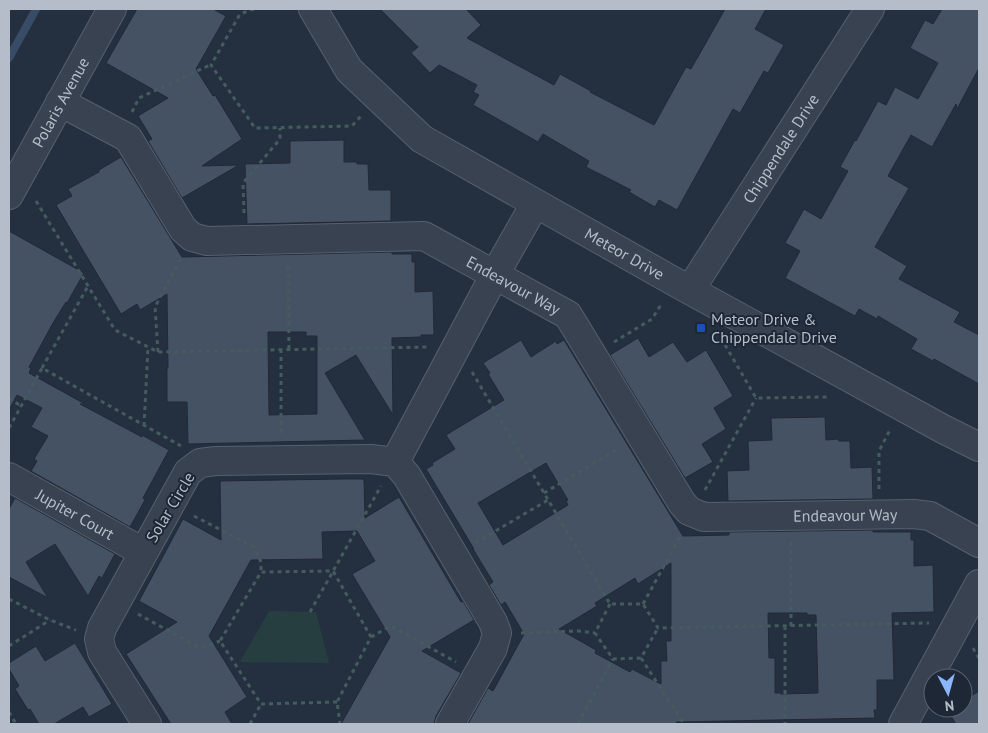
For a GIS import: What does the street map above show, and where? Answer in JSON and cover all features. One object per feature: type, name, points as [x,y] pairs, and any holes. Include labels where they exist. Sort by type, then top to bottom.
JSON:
[{"type":"street","name":"Polaris Avenue","points":[[14,185],[112,9]]},
{"type":"street","name":"Meteor Drive","points":[[313,9],[349,70],[422,139],[730,312],[902,407],[979,447]]},
{"type":"street","name":"Chippendale Drive","points":[[683,286],[870,9]]},
{"type":"street","points":[[60,102],[128,138],[183,228],[192,237]]},
{"type":"street","points":[[450,724],[493,648],[497,633],[493,622],[407,476],[394,462],[535,204]]},
{"type":"street","name":"Endeavour Way","points":[[192,237],[207,241],[424,236],[568,315],[640,436],[689,511],[704,517],[914,514],[930,516],[979,543]]},
{"type":"street","name":"Solar Circle","points":[[98,639],[116,601],[188,472],[200,463],[216,461],[371,459],[394,462]]},
{"type":"street","name":"Jupiter Court","points":[[9,476],[143,552]]},
{"type":"street","points":[[903,724],[979,584]]},
{"type":"street","points":[[98,639],[102,652],[146,724]]},
{"type":"path","points":[[121,135],[139,98],[211,65],[240,14],[254,9]]},
{"type":"path","points":[[211,65],[255,128],[352,126],[377,96]]},
{"type":"path","points":[[244,240],[243,184],[280,139],[280,128]]},
{"type":"path","points":[[14,185],[88,286],[115,330],[158,352],[457,346],[610,604]]},
{"type":"path","points":[[158,352],[155,307],[192,237]]},
{"type":"path","points":[[287,240],[289,349]]},
{"type":"path","points":[[9,428],[88,286]]},
{"type":"path","points":[[592,355],[652,320],[683,286]]},
{"type":"path","points":[[730,312],[718,333],[756,398]]},
{"type":"path","points":[[144,426],[148,347]]},
{"type":"path","points":[[281,349],[281,460]]},
{"type":"path","points":[[42,368],[184,447],[200,463]]},
{"type":"path","points":[[756,398],[832,397],[846,376]]},
{"type":"path","points":[[9,398],[21,406]]},
{"type":"path","points":[[643,604],[756,398]]},
{"type":"path","points":[[879,514],[879,451],[902,407]]},
{"type":"path","points":[[544,493],[640,436]]},
{"type":"path","points":[[310,612],[394,462]]},
{"type":"path","points":[[454,556],[548,500]]},
{"type":"path","points":[[116,601],[198,647],[207,646],[220,641],[261,572],[261,562],[254,547],[170,504]]},
{"type":"path","points":[[791,516],[791,626]]},
{"type":"path","points":[[261,572],[333,571]]},
{"type":"path","points":[[333,571],[371,637]]},
{"type":"path","points":[[9,599],[50,620],[98,639]]},
{"type":"path","points":[[610,604],[643,604]]},
{"type":"path","points":[[595,633],[610,604]]},
{"type":"path","points":[[643,604],[658,628]]},
{"type":"path","points":[[9,646],[50,620]]},
{"type":"path","points":[[658,628],[958,622],[979,658]]},
{"type":"path","points":[[340,724],[337,702],[371,637],[391,626],[478,674]]},
{"type":"path","points":[[785,626],[786,724]]},
{"type":"path","points":[[641,658],[658,628]]},
{"type":"path","points":[[497,633],[579,631],[595,633],[613,660]]},
{"type":"path","points":[[220,641],[261,704]]},
{"type":"path","points":[[613,660],[641,658]]},
{"type":"path","points":[[641,658],[684,724]]},
{"type":"path","points":[[578,724],[613,660]]},
{"type":"path","points":[[261,704],[337,702]]},
{"type":"path","points":[[250,724],[261,704]]},
{"type":"path","points":[[9,712],[16,724]]},
{"type":"green space","points":[[269,611],[316,612],[329,663],[240,662]]},
{"type":"building","points":[[137,9],[213,9],[226,16],[196,69],[213,96],[215,95],[242,139],[202,166],[239,165],[182,198],[148,141],[152,139],[138,116],[168,98],[106,63]]},
{"type":"building","points":[[380,9],[466,9],[481,25],[467,38],[554,85],[560,74],[590,92],[654,125],[686,67],[691,69],[725,9],[766,9],[755,29],[784,45],[768,73],[764,71],[740,113],[733,109],[677,210],[659,200],[655,207],[629,192],[631,190],[586,167],[589,161],[543,134],[538,142],[473,105],[479,95],[473,92],[477,85],[439,65],[430,73],[411,53],[418,47]]},
{"type":"building","points":[[942,9],[979,9],[979,68],[957,109],[956,104],[932,147],[911,135],[888,176],[909,188],[875,247],[907,266],[899,279],[960,312],[954,322],[979,335],[979,384],[934,359],[933,361],[911,349],[917,339],[878,316],[877,319],[859,309],[855,316],[785,278],[800,251],[785,243],[804,209],[821,219],[848,171],[840,167],[878,101],[886,105],[895,87],[918,99],[938,63],[910,48],[925,20],[933,24]]},
{"type":"building","points":[[344,140],[344,162],[368,164],[369,190],[391,190],[391,221],[247,224],[245,164],[290,163],[290,141]]},
{"type":"building","points":[[121,157],[182,257],[392,252],[392,254],[412,254],[412,262],[415,262],[415,292],[433,291],[434,335],[392,338],[393,415],[356,355],[325,373],[365,440],[188,444],[187,402],[167,402],[167,294],[140,310],[137,304],[121,314],[56,205],[72,196],[68,189],[99,172],[99,170]],"holes":[[[268,332],[306,332],[306,336],[317,336],[317,414],[269,415]]]},
{"type":"building","points":[[9,231],[84,273],[53,323],[29,367],[31,368],[29,373],[85,404],[80,404],[169,450],[143,498],[145,500],[130,527],[31,471],[37,461],[34,459],[48,436],[31,427],[42,408],[17,395],[9,410]]},
{"type":"building","points":[[638,338],[649,357],[673,342],[687,362],[706,350],[733,396],[714,408],[726,429],[702,444],[713,462],[685,478],[610,355]]},
{"type":"building","points":[[521,340],[531,357],[556,341],[557,344],[564,340],[683,536],[729,535],[729,532],[873,530],[873,532],[911,532],[911,540],[914,540],[914,566],[933,565],[934,612],[892,613],[894,680],[877,680],[877,710],[874,710],[875,718],[676,722],[680,724],[468,724],[488,688],[493,691],[524,634],[505,602],[501,605],[489,585],[493,582],[426,469],[433,465],[432,463],[455,449],[446,435],[504,400],[483,363]],"holes":[[[546,463],[568,500],[566,501],[568,505],[503,545],[478,503]],[[671,563],[671,641],[666,641],[667,661],[661,661],[661,684],[632,669],[630,672],[595,653],[596,650],[559,629],[597,606],[595,603],[635,578],[638,584]],[[768,613],[807,613],[807,615],[816,615],[818,693],[775,693],[775,658],[769,658]]]},
{"type":"building","points":[[825,417],[826,440],[850,441],[851,468],[872,467],[873,499],[728,501],[727,471],[749,470],[748,441],[772,440],[771,418]]},
{"type":"building","points":[[364,479],[365,518],[399,497],[461,602],[463,601],[474,620],[422,651],[461,673],[436,716],[434,724],[341,724],[390,637],[352,574],[375,561],[357,531],[322,532],[323,559],[251,560],[209,636],[247,697],[225,712],[232,724],[171,724],[126,654],[177,622],[139,601],[183,519],[221,540],[220,481]]},
{"type":"building","points":[[15,498],[115,554],[102,578],[99,576],[88,596],[55,544],[26,562],[48,598],[9,577],[9,509]]},
{"type":"building","points":[[75,643],[112,704],[89,717],[83,707],[54,724],[39,724],[15,689],[19,686],[9,669],[9,663],[36,646],[45,661]]},
{"type":"building","points":[[979,691],[979,724],[956,724],[952,718],[973,718],[973,695]]},
{"type":"waterway","points":[[9,58],[36,9]]},
{"type":"place","name":"Meteor Drive & Chippendale Drive","points":[[701,328]]}]
